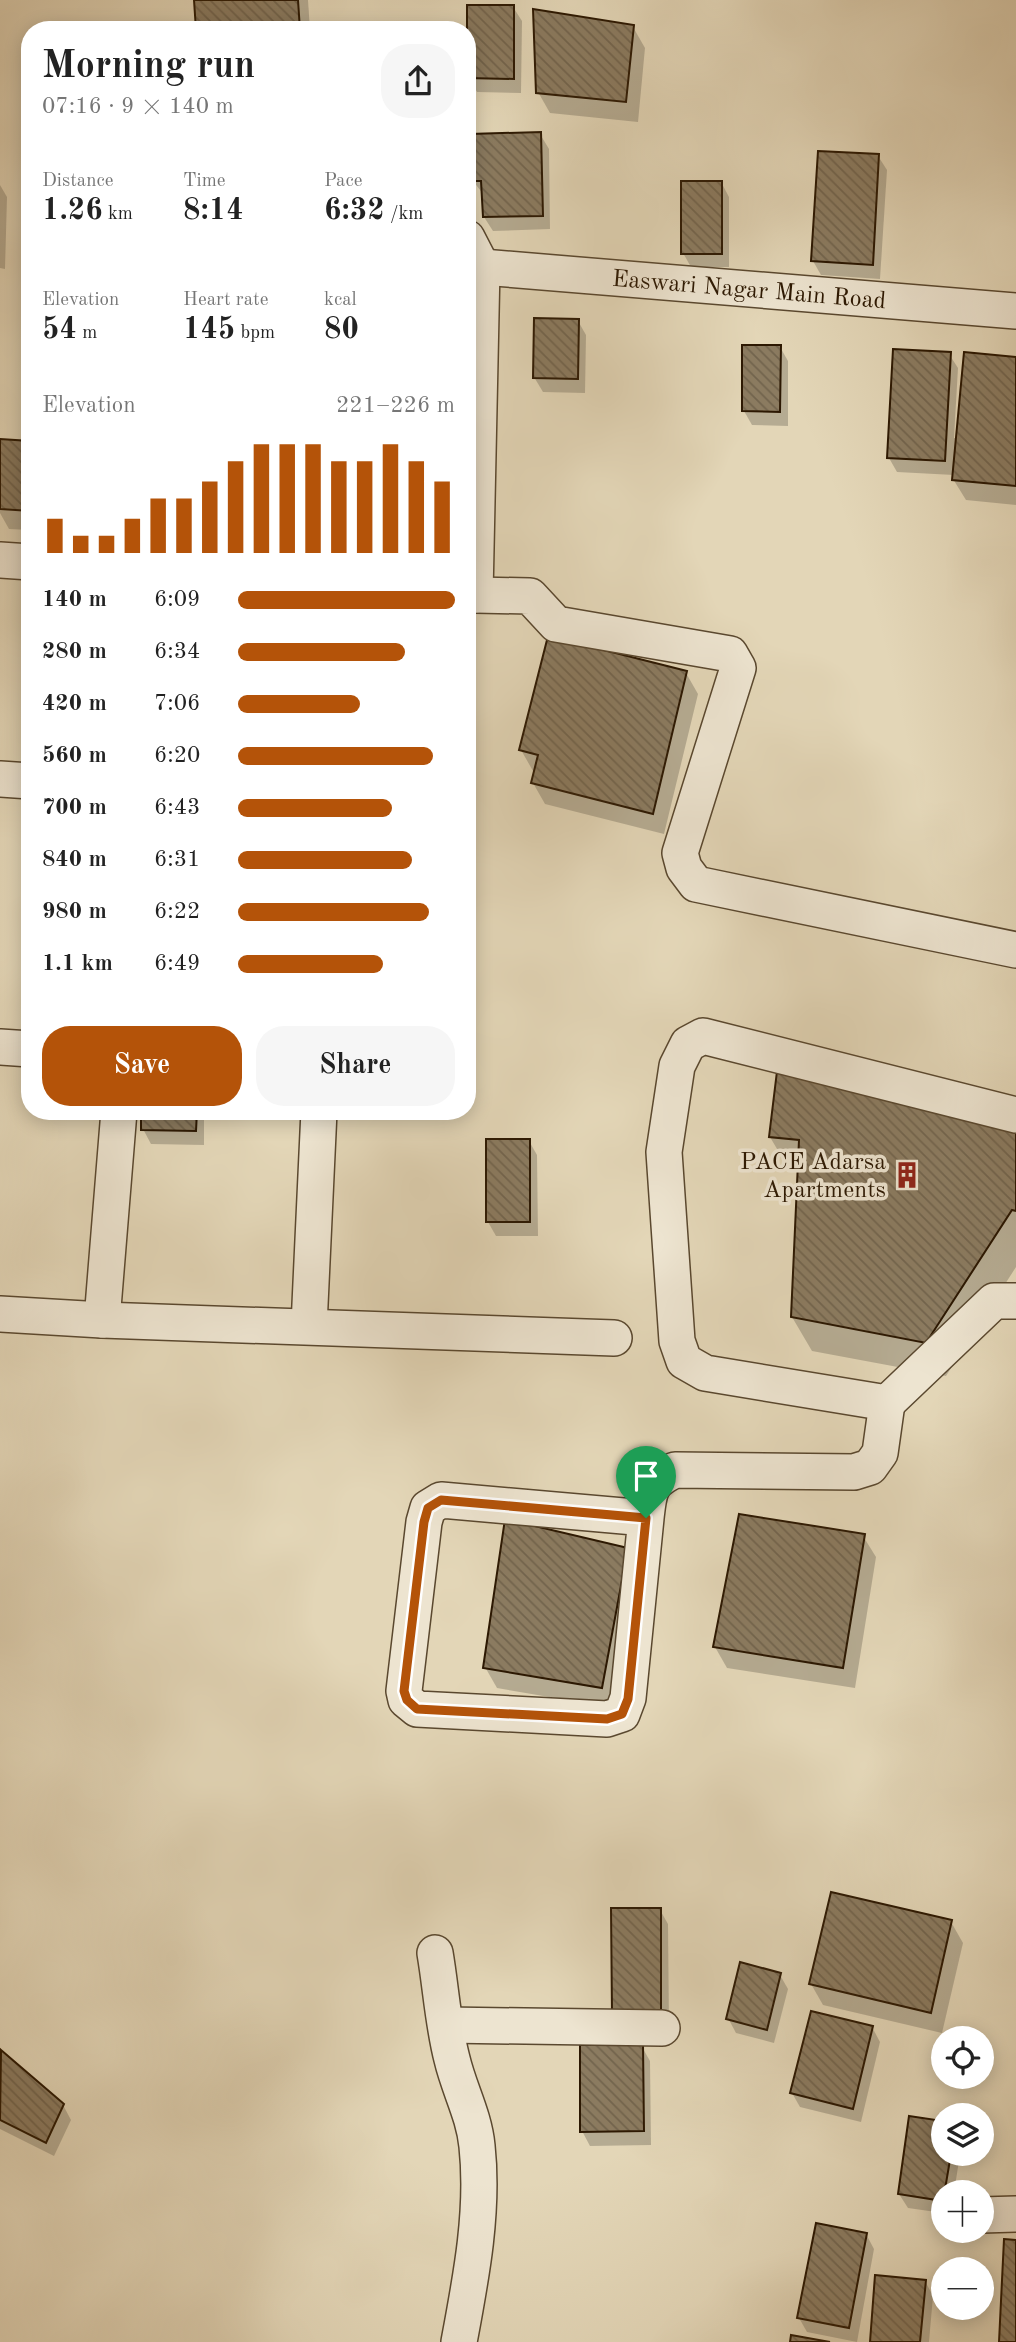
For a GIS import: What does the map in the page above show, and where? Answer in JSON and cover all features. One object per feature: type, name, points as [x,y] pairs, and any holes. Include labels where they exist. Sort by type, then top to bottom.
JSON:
[{"type":"street","name":"Easwari Nagar Main Road","points":[[476,252],[1016,310]]},
{"type":"street","points":[[0,560],[21,561]]},
{"type":"street","points":[[476,595],[530,596],[556,624],[730,654],[738,668],[680,853],[684,869],[696,884],[1016,950]]},
{"type":"street","points":[[0,779],[21,780]]},
{"type":"street","points":[[887,1403],[705,1373],[684,1361],[677,1340],[664,1152],[677,1066],[688,1044],[703,1036],[1016,1115]]},
{"type":"street","points":[[0,1047],[21,1048]]},
{"type":"street","points":[[102,1320],[118,1120]]},
{"type":"street","points":[[309,1326],[319,1120]]},
{"type":"street","points":[[646,1518],[441,1500],[428,1508],[424,1522],[404,1691],[407,1700],[417,1709],[607,1719],[622,1714],[628,1699],[646,1518],[648,1492],[659,1478],[675,1470],[855,1472],[870,1467],[880,1453],[887,1403],[994,1301],[1016,1301]]},
{"type":"street","points":[[0,1314],[614,1338]]},
{"type":"street","points":[[435,1954],[452,2058],[470,2108],[477,2146],[477,2232],[472,2276],[459,2342]]},
{"type":"street","points":[[446,2025],[663,2028]]},
{"type":"street","points":[[994,2215],[1016,2214]]},
{"type":"building","points":[[194,0],[298,0],[299,21],[195,21]]},
{"type":"building","points":[[467,5],[514,5],[514,79],[476,78],[476,21],[467,21]]},
{"type":"building","points":[[533,9],[634,25],[626,102],[536,93]]},
{"type":"building","points":[[541,132],[543,216],[483,217],[481,181],[476,181],[476,134]]},
{"type":"building","points":[[818,151],[879,154],[873,265],[811,261]]},
{"type":"building","points":[[681,181],[722,181],[722,254],[681,254]]},
{"type":"building","points":[[534,318],[579,319],[578,379],[533,378]]},
{"type":"building","points":[[742,345],[781,345],[780,412],[742,411]]},
{"type":"building","points":[[893,349],[951,352],[945,461],[887,458]]},
{"type":"building","points":[[964,352],[1016,357],[1016,486],[952,480]]},
{"type":"building","points":[[0,439],[21,440],[21,510],[0,509]]},
{"type":"building","points":[[548,636],[687,671],[653,814],[531,783],[538,755],[519,750]]},
{"type":"building","name":"PACE Adarsa Apartments","points":[[778,1063],[1016,1123],[1016,1211],[1012,1210],[926,1343],[791,1317],[799,1140],[769,1137]]},
{"type":"building","points":[[141,1120],[197,1120],[196,1131],[141,1130]]},
{"type":"building","points":[[486,1139],[530,1139],[530,1222],[486,1222]]},
{"type":"building","points":[[739,1514],[865,1534],[843,1668],[713,1647]]},
{"type":"building","points":[[505,1519],[628,1548],[602,1688],[483,1668]]},
{"type":"building","points":[[831,1892],[952,1920],[931,2013],[809,1984]]},
{"type":"building","points":[[611,1908],[661,1908],[661,2014],[612,2014]]},
{"type":"building","points":[[740,1962],[781,1973],[767,2030],[726,2019]]},
{"type":"building","points":[[811,2011],[873,2026],[853,2109],[790,2093]]},
{"type":"building","points":[[580,2045],[643,2045],[644,2131],[580,2132]]},
{"type":"building","points":[[1,2050],[64,2104],[46,2143],[0,2120]]},
{"type":"building","points":[[909,2116],[931,2119],[931,2166],[949,2166],[947,2180],[931,2180],[931,2199],[898,2194]]},
{"type":"building","points":[[816,2223],[867,2233],[849,2328],[797,2318]]},
{"type":"building","points":[[1004,2239],[1016,2240],[1016,2342],[999,2342]]},
{"type":"building","points":[[875,2275],[926,2280],[920,2342],[870,2342]]},
{"type":"building","points":[[791,2335],[830,2342],[790,2342]]},
{"type":"place","name":"PACE Adarsa Apartments","points":[[907,1175]]},
{"type":"route","points":[[441,1500],[646,1518],[628,1699],[622,1714],[607,1719],[417,1709],[407,1700],[404,1691],[424,1522],[428,1508],[441,1500]]}]
